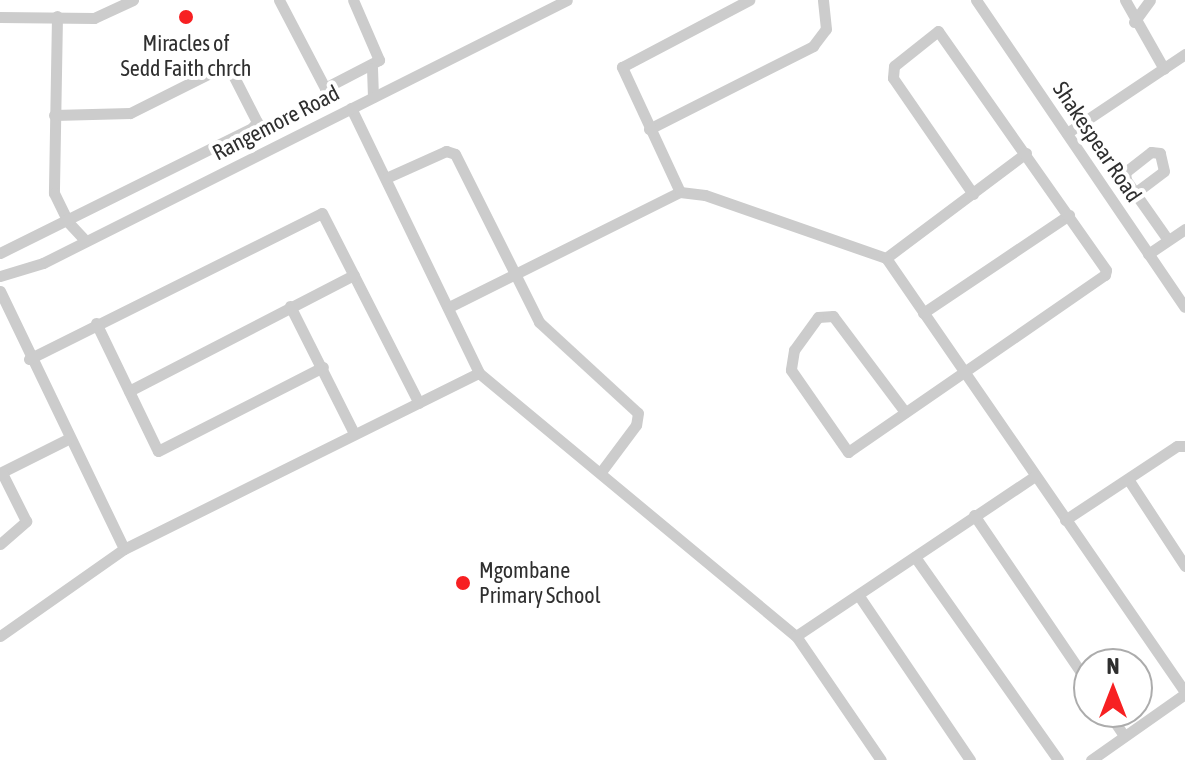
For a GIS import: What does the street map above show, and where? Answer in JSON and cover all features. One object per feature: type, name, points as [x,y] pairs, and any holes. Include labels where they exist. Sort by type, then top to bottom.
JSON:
[{"type":"street","points":[[0,17],[104,16],[133,0]]},
{"type":"street","points":[[279,0],[323,87],[372,68]]},
{"type":"street","points":[[353,0],[379,53],[372,68],[373,97]]},
{"type":"street","name":"Rangemore Road","points":[[0,276],[86,241],[567,0]]},
{"type":"street","points":[[680,192],[649,129],[623,64],[749,0]]},
{"type":"street","points":[[649,129],[813,46],[826,29],[823,0]]},
{"type":"street","name":"Shakespear Road","points":[[976,0],[1185,307]]},
{"type":"street","points":[[1125,0],[1134,22],[1164,69]]},
{"type":"street","points":[[1134,22],[1150,0]]},
{"type":"street","points":[[57,16],[54,193],[68,222],[86,241]]},
{"type":"street","points":[[905,412],[833,316],[818,317],[794,350],[791,370],[844,451],[905,412],[964,373],[1105,275],[1106,266],[943,33],[936,32],[894,66],[893,78],[973,194]]},
{"type":"street","points":[[1067,133],[1185,54]]},
{"type":"street","points":[[0,253],[68,222],[252,128],[257,118],[231,71],[222,67],[130,113],[54,115]]},
{"type":"street","points":[[351,108],[479,373],[796,636],[881,760]]},
{"type":"street","points":[[386,178],[446,151],[455,154],[544,329],[638,413],[636,425],[601,472]]},
{"type":"street","points":[[886,258],[1026,153]]},
{"type":"street","points":[[449,307],[680,192],[705,195],[886,258],[1185,693],[1091,760]]},
{"type":"street","points":[[1135,193],[1168,240]]},
{"type":"street","points":[[29,359],[318,214],[325,215],[419,403]]},
{"type":"street","points":[[923,313],[1069,215]]},
{"type":"street","points":[[1148,254],[1185,229]]},
{"type":"street","points":[[129,391],[354,275]]},
{"type":"street","points":[[0,291],[29,359],[124,549]]},
{"type":"street","points":[[290,306],[354,433]]},
{"type":"street","points":[[96,323],[158,451],[323,367]]},
{"type":"street","points":[[0,636],[124,549],[479,373]]},
{"type":"street","points":[[0,544],[26,521],[1,473],[68,439]]},
{"type":"street","points":[[1065,520],[1185,446]]},
{"type":"street","points":[[796,636],[1035,476]]},
{"type":"street","points":[[1128,479],[1185,566]]},
{"type":"street","points":[[974,515],[1073,660]]},
{"type":"street","points":[[915,557],[1058,760]]},
{"type":"street","points":[[859,596],[970,760]]},
{"type":"street","points":[[1119,728],[1124,736]]},
{"type":"place","name":"Miracles of Sedd Faith chrch","points":[[186,17]]},
{"type":"place","name":"Mgombane Primary School","points":[[463,583]]}]
